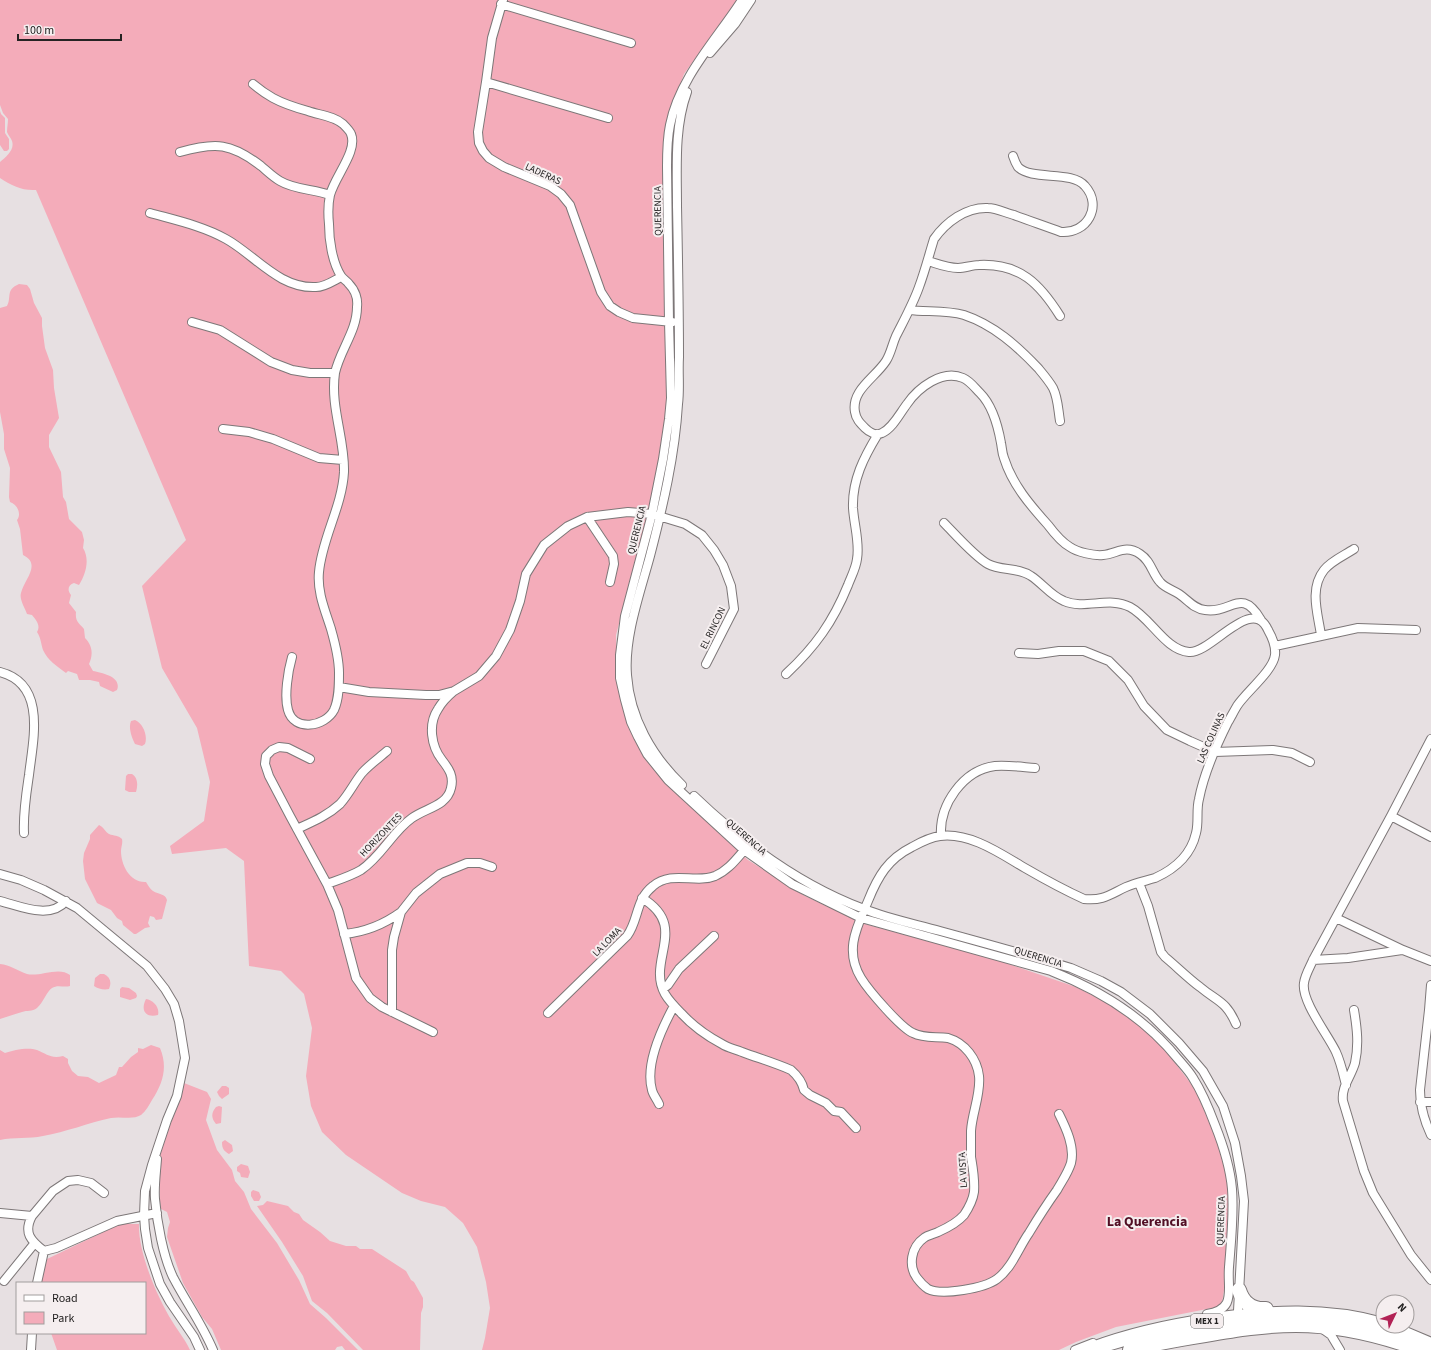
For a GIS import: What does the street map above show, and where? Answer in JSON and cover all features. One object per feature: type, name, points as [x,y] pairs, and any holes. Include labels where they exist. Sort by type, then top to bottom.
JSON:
[{"type":"highway","points":[[1239,1290],[1244,1302],[1253,1308],[1314,1308],[1333,1311],[1351,1318]]},
{"type":"highway","name":"MEX 1","points":[[1090,1350],[1147,1332],[1191,1323],[1287,1312],[1351,1318],[1375,1323]]},
{"type":"highway","points":[[1119,1350],[1172,1336],[1224,1327],[1237,1317]]},
{"type":"highway","name":"MEX 1","points":[[1130,1350],[1168,1341],[1232,1330],[1284,1325],[1317,1326],[1372,1335],[1421,1350]]},
{"type":"highway","points":[[1405,1334],[1431,1345]]},
{"type":"street","name":"QUERENCIA","points":[[742,0],[690,78],[676,104],[670,123],[668,143],[671,398],[656,515],[624,616],[622,632],[620,678],[631,722],[647,754],[668,780],[744,850],[792,884],[809,894],[861,918],[944,942],[995,951],[1071,968],[1101,981],[1121,992],[1146,1010],[1166,1028],[1203,1071],[1223,1106],[1235,1143],[1244,1201],[1237,1317]]},
{"type":"street","name":"QUERENCIA","points":[[751,0],[735,24],[690,78],[679,124],[677,154],[679,402],[675,438],[629,635],[626,668],[630,699],[636,719],[645,738],[671,775],[726,825],[750,844],[795,875],[824,891],[864,909],[995,951],[1069,978],[1115,1003],[1144,1023],[1171,1050],[1193,1078],[1208,1108],[1224,1148],[1232,1188],[1233,1218],[1228,1272],[1228,1299],[1225,1306],[1219,1312],[1172,1320],[1130,1330],[1075,1350]]},
{"type":"street","points":[[502,2],[631,43]]},
{"type":"street","name":"LADERAS","points":[[502,2],[492,38],[478,132],[479,142],[483,151],[489,158],[504,167],[550,186],[561,194],[570,205],[601,292],[610,306],[633,318],[679,322]]},
{"type":"street","points":[[486,82],[608,118]]},
{"type":"street","points":[[253,84],[272,97],[308,111],[332,118],[343,124],[351,133],[353,145],[349,157],[341,170],[330,195],[328,214],[332,253],[341,277],[350,285],[356,294],[358,304],[357,321],[335,373],[335,410],[342,441],[344,472],[339,502],[325,545],[319,573],[319,591],[331,628],[338,657],[339,687],[333,711],[320,723],[308,725],[297,722],[293,719],[288,710],[288,679],[292,657]]},
{"type":"street","points":[[180,152],[214,145],[228,148],[245,154],[280,181],[292,187],[330,195]]},
{"type":"street","points":[[1012,156],[1018,166],[1025,172],[1076,179],[1085,185],[1090,193],[1092,201],[1092,209],[1087,222],[1078,230],[1061,232],[989,208],[976,208],[955,218],[939,232],[934,239],[918,289],[889,357],[881,369],[860,391],[855,404],[855,412],[858,422],[868,432],[878,434],[883,433],[918,391],[933,381],[946,376],[962,378],[971,384],[983,396],[989,406],[1001,442],[1003,456],[1012,478],[1021,493],[1064,543],[1082,552],[1103,555],[1126,549],[1133,550],[1146,558],[1160,582],[1180,595],[1193,606],[1203,610],[1216,611],[1242,602],[1248,604],[1267,627],[1275,646],[1358,628],[1416,630]]},
{"type":"street","points":[[150,213],[224,238],[242,248],[264,267],[281,278],[298,285],[316,287],[329,284],[341,277]]},
{"type":"street","points":[[928,261],[944,266],[958,268],[978,265],[997,265],[1019,272],[1033,282],[1048,297],[1060,316]]},
{"type":"street","points":[[909,310],[947,312],[963,315],[981,322],[1003,335],[1023,352],[1053,387],[1057,400],[1060,421]]},
{"type":"street","points":[[192,322],[220,330],[271,362],[292,370],[310,373],[335,373]]},
{"type":"street","points":[[223,430],[250,432],[273,438],[319,458],[343,460]]},
{"type":"street","points":[[786,674],[810,649],[831,622],[854,570],[857,559],[857,551],[853,507],[854,491],[864,458],[878,434]]},
{"type":"street","name":"EL RINCON","points":[[454,691],[479,676],[496,656],[510,630],[520,601],[526,574],[544,545],[568,526],[587,517],[628,512],[656,515],[685,524],[702,535],[714,550],[723,565],[731,586],[734,609],[706,664]]},
{"type":"street","points":[[587,517],[613,556],[614,564],[610,582]]},
{"type":"street","points":[[944,523],[988,564],[1026,573],[1052,594],[1064,601],[1086,604],[1108,602],[1129,607],[1142,615],[1172,645],[1187,652],[1194,652],[1202,649],[1243,621],[1256,618],[1261,620]]},
{"type":"street","points":[[1321,635],[1315,600],[1317,583],[1324,569],[1354,549]]},
{"type":"street","name":"LAS COLINAS","points":[[861,918],[876,882],[883,870],[893,859],[907,849],[921,842],[941,836],[955,836],[979,842],[1001,852],[1024,867],[1084,899],[1092,900],[1103,898],[1166,872],[1183,859],[1190,850],[1197,829],[1198,801],[1204,779],[1215,752],[1237,706],[1266,672],[1273,661],[1275,646]]},
{"type":"street","points":[[1019,653],[1038,654],[1059,651],[1084,651],[1109,661],[1128,680],[1144,706],[1167,730],[1215,752],[1273,750],[1292,754],[1310,762]]},
{"type":"street","points":[[0,672],[9,674],[19,681],[26,689],[31,701],[35,720],[23,814],[24,833]]},
{"type":"street","points":[[339,687],[369,692],[426,695],[454,691]]},
{"type":"street","name":"HORIZONTES","points":[[327,884],[360,870],[373,860],[400,828],[414,817],[442,802],[448,797],[452,785],[451,773],[438,754],[434,744],[432,725],[438,708],[454,691]]},
{"type":"street","points":[[1346,1085],[1335,1051],[1304,994],[1303,984],[1313,960],[1431,739]]},
{"type":"street","points":[[310,759],[288,748],[279,747],[272,750],[266,756],[265,764],[269,776],[327,884],[338,910],[356,978],[370,998],[382,1007],[433,1032]]},
{"type":"street","points":[[297,829],[316,821],[329,813],[350,792],[362,772],[387,750]]},
{"type":"street","points":[[941,836],[940,827],[944,811],[954,793],[966,779],[979,771],[995,766],[1035,768]]},
{"type":"street","points":[[1391,816],[1431,837]]},
{"type":"street","name":"LA LOMA","points":[[548,1013],[627,936],[631,931],[642,898],[653,885],[674,877],[701,879],[714,876],[730,866],[750,844]]},
{"type":"street","points":[[744,850],[753,850],[780,870],[795,875]]},
{"type":"street","points":[[344,934],[355,933],[377,927],[388,921],[400,912],[416,893],[440,874],[467,863],[480,863],[492,867]]},
{"type":"street","points":[[0,874],[21,880],[44,890],[87,916],[146,966],[165,989],[174,1004],[185,1058],[177,1096],[167,1120],[145,1191],[144,1215],[148,1248],[160,1284],[170,1302],[194,1337],[200,1350]]},
{"type":"street","points":[[1139,883],[1148,906],[1161,952],[1201,988],[1218,998],[1231,1011],[1236,1024]]},
{"type":"street","points":[[809,894],[824,897],[852,910],[857,911],[864,909]]},
{"type":"street","points":[[642,898],[652,903],[664,918],[666,932],[661,968],[661,982],[665,994],[674,1006],[700,1030],[722,1045],[791,1070],[802,1082],[804,1090],[810,1095],[826,1103],[834,1111],[841,1112],[856,1128]]},
{"type":"street","points":[[0,901],[47,911],[59,908],[66,902]]},
{"type":"street","points":[[392,1012],[392,950],[400,912]]},
{"type":"street","name":"LA VISTA","points":[[861,918],[853,937],[852,947],[860,976],[873,994],[903,1026],[912,1033],[925,1037],[947,1038],[957,1042],[967,1049],[975,1062],[979,1076],[978,1093],[973,1113],[971,1131],[971,1155],[975,1178],[974,1196],[964,1215],[952,1225],[924,1238],[916,1246],[912,1256],[911,1268],[918,1280],[928,1289],[943,1293],[965,1289],[996,1280],[1006,1270],[1067,1174],[1072,1160],[1070,1142],[1059,1114]]},
{"type":"street","points":[[1336,918],[1402,950],[1431,962]]},
{"type":"street","points":[[663,989],[668,985],[679,969],[714,936]]},
{"type":"street","points":[[1313,960],[1348,958],[1402,950]]},
{"type":"street","points":[[1431,986],[1430,1009],[1420,1090],[1420,1102],[1424,1119],[1431,1135]]},
{"type":"street","points":[[659,1104],[652,1091],[650,1079],[651,1064],[665,1022],[674,1006]]},
{"type":"street","points":[[1354,1010],[1358,1035],[1357,1050],[1351,1075],[1342,1094],[1343,1101],[1364,1171],[1373,1193],[1411,1255],[1431,1280]]},
{"type":"street","points":[[1420,1102],[1431,1102]]},
{"type":"street","points":[[1224,1148],[1235,1143]]},
{"type":"street","points":[[157,1152],[155,1198],[164,1252],[181,1292],[204,1330],[213,1350]]},
{"type":"street","points":[[104,1193],[91,1183],[78,1180],[68,1181],[53,1191],[32,1216],[30,1221],[28,1232],[34,1244],[44,1251],[56,1248],[117,1221],[157,1213]]},
{"type":"street","points":[[0,1213],[32,1216]]},
{"type":"street","points":[[4,1281],[34,1244]]},
{"type":"street","points":[[1231,1246],[1242,1247]]},
{"type":"street","points":[[38,1282],[44,1251]]},
{"type":"street","points":[[1317,1326],[1331,1335],[1340,1350]]},
{"type":"street","points":[[31,1350],[32,1334]]},
{"type":"green space","name":"La Querencia","points":[[0,0],[737,0],[684,74],[668,120],[669,399],[654,491],[616,635],[617,680],[628,727],[645,757],[667,785],[748,860],[805,896],[865,924],[997,960],[1076,987],[1125,1012],[1148,1032],[1162,1046],[1195,1089],[1220,1148],[1227,1178],[1229,1217],[1224,1290],[1222,1300],[1217,1307],[1116,1327],[1059,1350],[482,1350],[490,1308],[486,1282],[477,1247],[463,1223],[445,1207],[421,1201],[402,1193],[346,1155],[322,1132],[311,1106],[306,1076],[312,1028],[304,994],[281,971],[249,966],[244,861],[226,848],[172,854],[170,846],[204,821],[210,782],[197,728],[162,668],[142,586],[186,540],[36,190],[26,190],[17,187],[0,178],[0,162],[9,153],[13,144],[7,132],[8,119],[3,113],[0,105]]},
{"type":"green space","points":[[0,111],[5,118],[5,133],[9,139],[9,149],[7,151],[4,151],[0,145]]},
{"type":"green space","points":[[19,284],[27,285],[30,289],[34,303],[42,318],[45,348],[53,370],[54,388],[59,418],[49,435],[49,447],[61,472],[63,497],[66,502],[69,519],[82,532],[84,540],[83,548],[87,562],[84,576],[79,585],[74,583],[69,586],[71,595],[69,603],[76,612],[77,620],[84,629],[85,638],[91,647],[92,654],[89,664],[93,671],[111,676],[117,682],[117,690],[113,692],[100,686],[99,682],[79,680],[77,674],[68,671],[66,673],[56,666],[43,650],[37,632],[38,623],[32,615],[27,614],[22,604],[21,593],[32,568],[31,563],[23,555],[20,529],[17,520],[19,512],[15,505],[10,502],[10,468],[4,449],[4,434],[0,412],[0,308],[7,306],[10,291]]},
{"type":"green space","points":[[135,720],[142,727],[146,737],[145,744],[142,746],[135,744],[131,733],[131,721]]},
{"type":"green space","points":[[128,774],[132,774],[136,780],[136,792],[129,792],[125,790],[126,776]]},
{"type":"green space","points":[[99,825],[109,834],[122,839],[121,856],[125,867],[131,876],[140,882],[146,882],[152,890],[163,895],[167,900],[162,919],[156,920],[154,917],[150,916],[148,923],[150,927],[145,928],[136,934],[123,925],[122,921],[117,918],[111,910],[97,903],[85,879],[83,861],[84,853],[90,839],[90,835]]},
{"type":"green space","points":[[0,964],[32,975],[60,971],[66,972],[70,975],[70,986],[56,986],[48,992],[39,1006],[35,1009],[0,1019]]},
{"type":"green space","points":[[100,974],[104,974],[109,978],[109,989],[101,989],[94,986],[95,978]]},
{"type":"green space","points":[[122,987],[129,988],[136,993],[136,998],[130,1000],[120,997],[120,989]]},
{"type":"green space","points":[[146,999],[155,1004],[158,1009],[158,1015],[154,1016],[145,1013],[144,1003]]},
{"type":"green space","points":[[151,1045],[160,1048],[164,1062],[163,1075],[156,1094],[141,1115],[134,1117],[111,1118],[43,1136],[0,1140],[0,1050],[5,1053],[21,1049],[33,1049],[52,1056],[63,1056],[68,1059],[68,1063],[72,1071],[78,1076],[88,1077],[99,1083],[116,1075],[119,1067],[122,1067],[138,1052],[138,1048],[143,1049]]},
{"type":"green space","points":[[184,1083],[207,1092],[211,1099],[206,1120],[217,1150],[232,1170],[235,1181],[244,1192],[251,1209],[277,1243],[299,1280],[310,1304],[358,1350],[345,1350],[342,1346],[337,1347],[335,1350],[221,1350],[212,1329],[202,1317],[183,1283],[167,1237],[170,1222],[167,1212],[161,1209],[160,1202],[159,1163],[161,1146]]},
{"type":"green space","points":[[222,1086],[229,1088],[229,1094],[222,1099],[217,1092]]},
{"type":"green space","points":[[216,1107],[222,1107],[221,1123],[216,1124],[212,1118],[212,1113]]},
{"type":"green space","points":[[225,1140],[232,1145],[233,1151],[229,1154],[222,1146],[222,1142]]},
{"type":"green space","points":[[241,1164],[248,1166],[250,1172],[248,1178],[241,1177],[240,1173],[237,1171],[237,1167]]},
{"type":"green space","points":[[253,1190],[259,1192],[261,1197],[259,1201],[254,1201],[251,1196],[251,1192]]},
{"type":"green space","points":[[267,1201],[288,1206],[330,1241],[346,1246],[356,1246],[360,1249],[372,1249],[406,1271],[423,1298],[420,1350],[363,1350],[327,1313],[312,1301],[303,1276],[257,1206],[263,1205]]},
{"type":"green space","points":[[120,1224],[139,1224],[145,1261],[160,1300],[190,1350],[57,1350],[51,1334],[146,1334],[146,1282],[41,1282],[47,1259]]},
{"type":"district","name":"La Querencia","points":[[1147,1222]]}]
